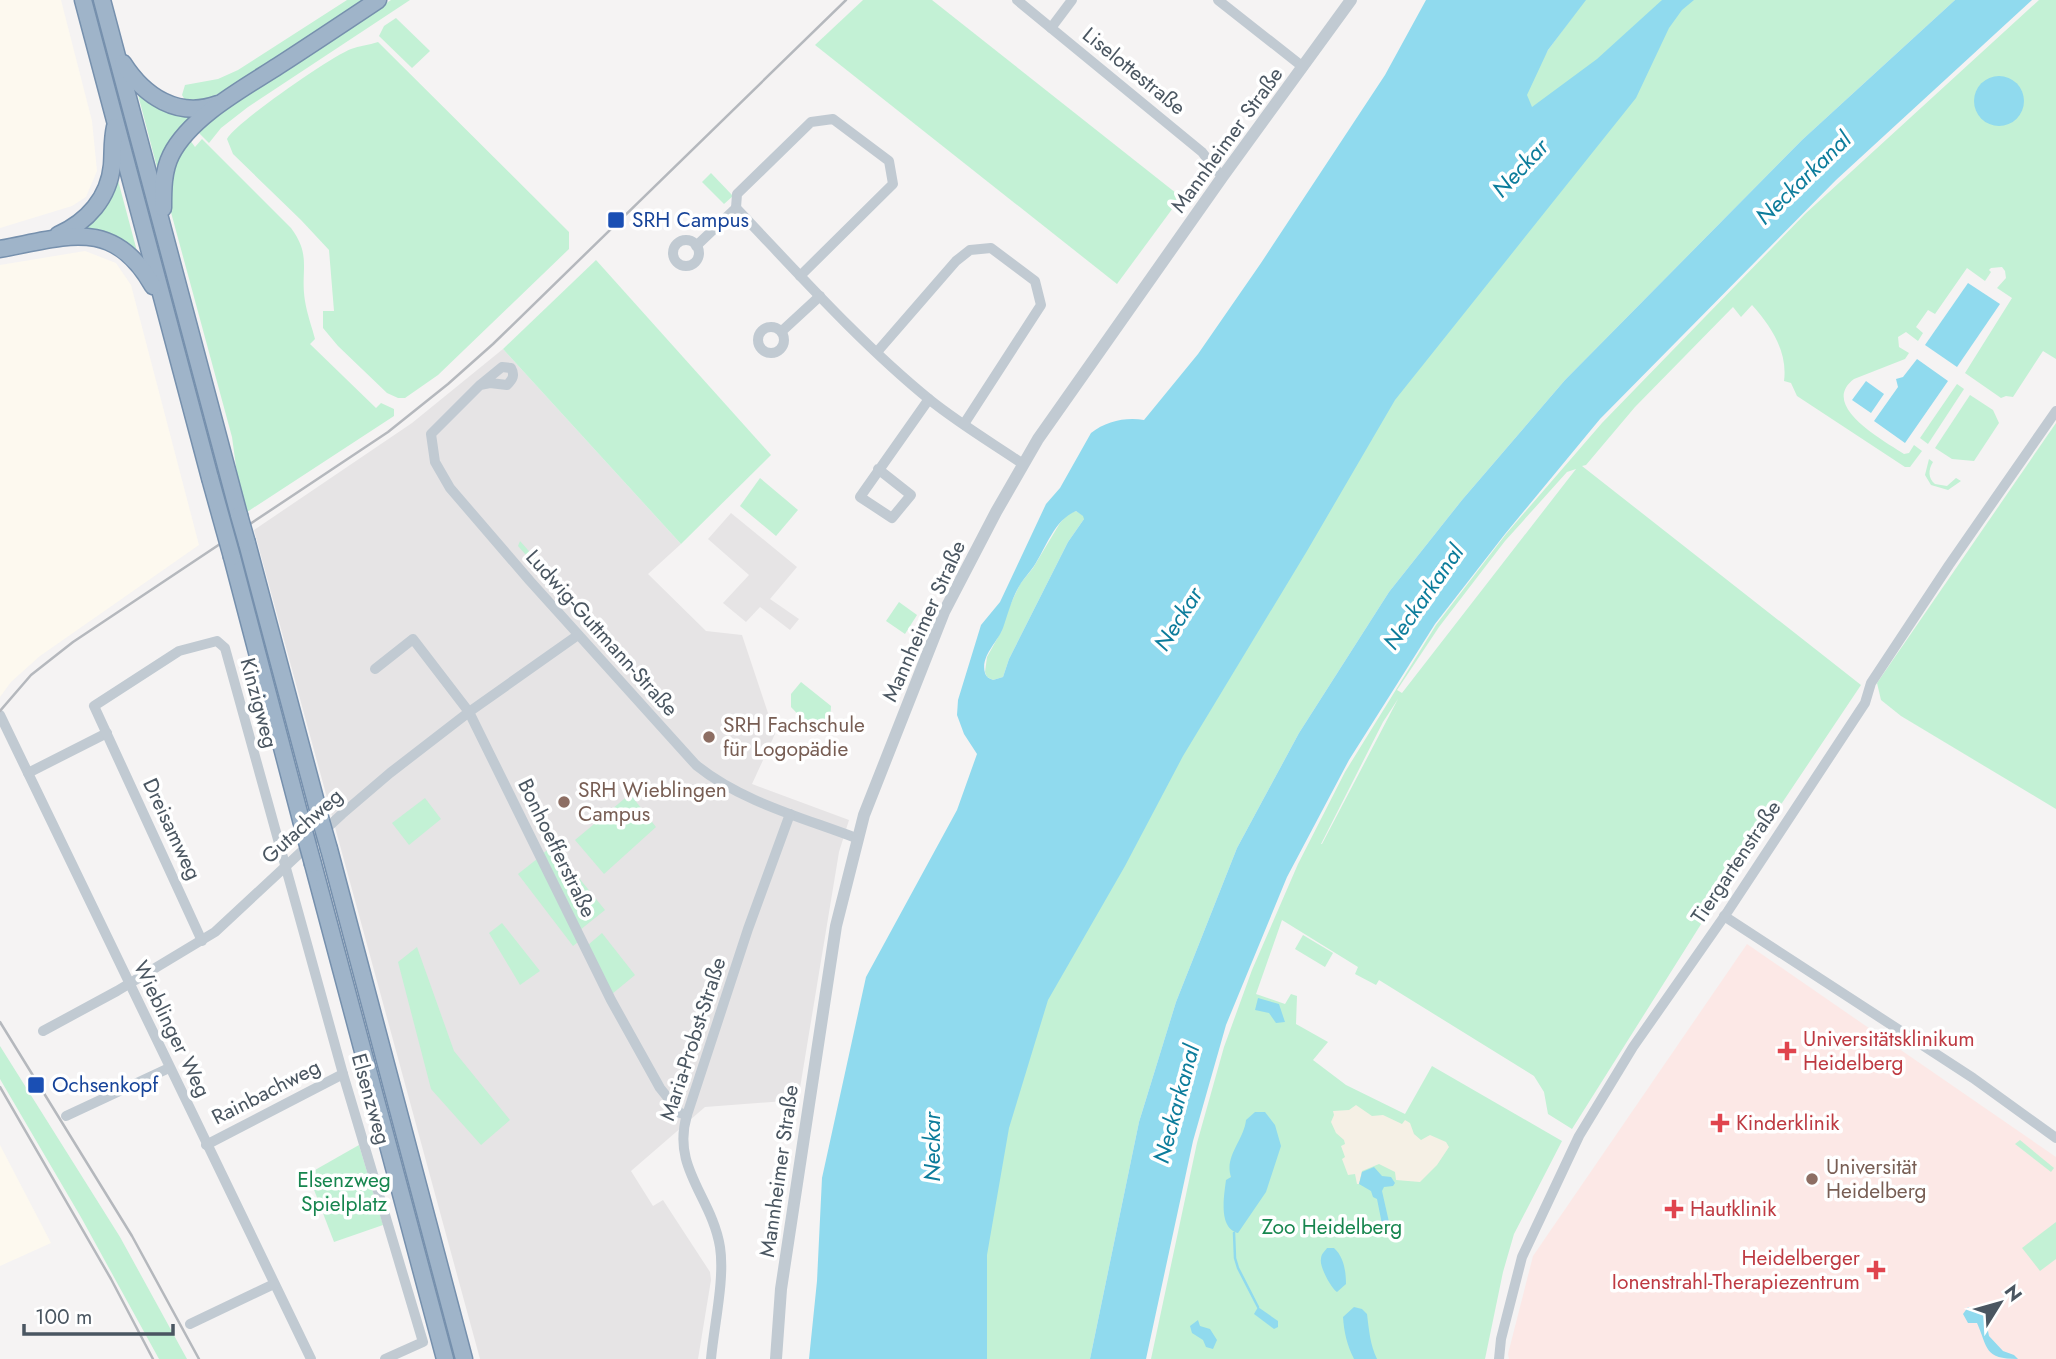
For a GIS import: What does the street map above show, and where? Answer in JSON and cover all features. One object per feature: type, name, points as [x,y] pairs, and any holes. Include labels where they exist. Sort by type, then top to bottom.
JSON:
[{"type":"highway","points":[[83,0],[445,1359]]},
{"type":"highway","points":[[102,0],[464,1359]]},
{"type":"highway","points":[[162,228],[163,193],[168,161],[197,115],[227,100],[378,0]]},
{"type":"highway","points":[[114,44],[128,72],[151,96],[197,115]]},
{"type":"highway","points":[[43,241],[71,229],[92,212],[101,200],[110,179],[111,142],[116,121]]},
{"type":"highway","points":[[0,249],[84,236],[107,240],[126,250],[137,260],[164,306]]},
{"type":"street","name":"Liselottestraße","points":[[1017,0],[1202,152],[1223,176]]},
{"type":"street","points":[[1051,28],[1072,0]]},
{"type":"street","points":[[1217,0],[1303,67]]},
{"type":"street","name":"Mannheimer Straße","points":[[775,1359],[781,1289],[834,940],[856,838],[944,612],[1038,439],[1351,0]]},
{"type":"street","points":[[696,246],[736,208],[737,194],[811,122],[833,120],[889,161],[893,184],[800,276]]},
{"type":"street","points":[[736,208],[820,296],[929,399],[1023,464]]},
{"type":"street","points":[[877,352],[956,261],[970,250],[991,248],[1035,281],[1041,305],[964,424]]},
{"type":"street","points":[[782,331],[820,296]]},
{"type":"street","name":"Ludwig-Guttmann-Straße","points":[[480,384],[431,433],[435,462],[450,488],[696,765],[730,789],[856,838]]},
{"type":"street","points":[[878,469],[911,495],[892,518],[860,497],[878,469],[929,399]]},
{"type":"street","name":"Tiergartenstraße","points":[[1499,1359],[1500,1339],[1522,1257],[1579,1136],[1633,1047],[1724,916],[1865,703],[1871,682],[2056,411]]},
{"type":"street","name":"Gutachweg","points":[[43,1031],[215,932],[390,773],[469,712],[578,635]]},
{"type":"street","name":"Bonhoefferstraße","points":[[375,669],[413,639],[469,712],[614,1005],[660,1088],[680,1113],[687,1115]]},
{"type":"street","name":"Kinzigweg","points":[[107,733],[94,706],[179,651],[220,642],[225,648],[285,866]]},
{"type":"street","name":"Wieblinger Weg","points":[[0,715],[311,1359]]},
{"type":"street","points":[[28,773],[107,733]]},
{"type":"street","name":"Dreisamweg","points":[[107,733],[202,941]]},
{"type":"street","name":"Maria-Probst-Straße","points":[[711,1359],[722,1264],[720,1247],[710,1211],[683,1153],[682,1138],[687,1115],[748,929],[789,814]]},
{"type":"street","name":"Elsenzweg","points":[[285,866],[423,1342],[385,1359]]},
{"type":"street","points":[[1724,916],[1983,1084],[2056,1138]]},
{"type":"street","points":[[66,1116],[169,1068]]},
{"type":"street","name":"Rainbachweg","points":[[206,1145],[344,1074]]},
{"type":"street","points":[[190,1324],[274,1284]]},
{"type":"shaded area","points":[[0,0],[61,0],[92,121],[97,171],[86,197],[72,206],[0,228]]},
{"type":"shaded area","points":[[85,251],[116,263],[131,285],[199,545],[40,656],[11,682],[0,697],[0,265]]},
{"type":"shaded area","name":"SRH Wieblingen Campus","points":[[503,349],[681,544],[648,574],[706,631],[742,635],[775,734],[752,784],[849,820],[839,852],[798,1100],[705,1107],[631,1171],[653,1206],[663,1200],[710,1272],[698,1359],[480,1359],[254,530],[412,423]]},
{"type":"shaded area","points":[[731,513],[797,567],[770,599],[799,619],[790,630],[760,607],[746,622],[723,603],[749,575],[708,539]]},
{"type":"shaded area","name":"Universitätsklinikum Heidelberg","points":[[1747,944],[2056,1157],[2056,1359],[1509,1359],[1508,1354],[1533,1256]]},
{"type":"shaded area","points":[[0,1145],[51,1243],[0,1266]]},
{"type":"green space","points":[[347,0],[365,0],[223,92],[197,100],[185,100],[182,95],[185,85],[218,79],[238,70]]},
{"type":"green space","points":[[391,0],[410,0],[248,107],[221,128],[209,143],[199,133],[230,106]]},
{"type":"green space","points":[[863,0],[932,0],[1181,197],[1117,284],[815,45]]},
{"type":"green space","points":[[1585,0],[1955,0],[1802,140],[1565,380],[1462,500],[1389,592],[1299,733],[1237,848],[1176,1002],[1139,1122],[1090,1359],[894,1359],[930,1155],[1548,50]]},
{"type":"green space","name":"Zoo Heidelberg","points":[[2039,0],[2056,0],[2056,359],[2043,351],[2013,397],[2001,398],[1965,373],[2012,298],[1997,288],[2006,278],[2002,267],[1991,268],[1985,281],[1967,268],[1935,314],[1928,310],[1916,327],[1923,333],[1918,341],[1906,332],[1898,337],[1899,347],[1909,353],[1905,359],[1854,379],[1845,389],[1844,400],[1849,411],[1871,432],[1904,454],[1909,453],[1914,445],[1922,451],[1910,467],[1905,467],[1797,396],[1791,383],[1784,381],[1781,350],[1766,322],[1752,305],[1741,317],[1733,307],[1635,407],[1586,465],[1582,466],[1861,685],[1703,921],[1572,1129],[1548,1114],[1544,1092],[1534,1076],[1379,980],[1376,985],[1355,974],[1358,967],[1282,920],[1256,994],[1285,1004],[1291,994],[1297,996],[1296,1024],[1328,1042],[1313,1060],[1346,1085],[1405,1114],[1432,1066],[1562,1141],[1514,1234],[1503,1272],[1485,1359],[1151,1359],[1197,1143],[1224,1047],[1252,970],[1298,864],[1345,772],[1436,625],[1506,534],[1602,423],[1805,214]],"holes":[[[1576,469],[1402,693],[1397,690],[1439,627],[1505,541],[1567,472]],[[1398,699],[1322,844],[1321,844],[1383,722]]]},
{"type":"green space","points":[[396,18],[430,51],[412,68],[379,36],[384,26]]},
{"type":"green space","points":[[378,42],[569,232],[569,249],[438,375],[405,398],[387,393],[323,328],[323,311],[334,311],[329,250],[233,154],[227,139],[265,105],[325,64],[351,49]]},
{"type":"green space","points":[[136,87],[195,112],[159,175]]},
{"type":"green space","points":[[202,139],[291,228],[297,238],[303,255],[305,301],[315,339],[310,344],[376,408],[381,403],[394,409],[394,416],[247,512],[238,481],[232,437],[169,205],[169,187],[176,162],[190,140],[195,147]]},
{"type":"green space","points":[[115,169],[138,255],[112,237],[80,230]]},
{"type":"green space","points":[[711,173],[733,196],[724,204],[702,182]]},
{"type":"green space","points":[[596,260],[771,455],[681,544],[503,349]]},
{"type":"green space","points":[[1957,384],[1964,389],[1928,444],[1920,438]]},
{"type":"green space","points":[[1970,395],[1993,410],[1999,423],[1974,461],[1952,459],[1935,448]]},
{"type":"green space","points":[[2056,423],[2056,809],[1901,716],[1881,700],[1877,683]]},
{"type":"green space","points":[[1929,459],[1933,462],[1930,474],[1935,484],[1947,486],[1956,478],[1961,481],[1948,490],[1931,485],[1925,475]]},
{"type":"green space","points":[[760,478],[798,510],[776,536],[740,506]]},
{"type":"green space","points":[[1076,511],[1084,516],[1084,519],[1068,542],[1009,659],[1003,677],[993,680],[987,677],[987,657],[1002,630],[1005,616],[1020,584],[1060,523],[1068,514]]},
{"type":"green space","points":[[520,541],[574,602],[570,605],[518,546]]},
{"type":"green space","points":[[899,602],[917,615],[905,634],[886,621]]},
{"type":"green space","points":[[801,682],[831,706],[830,725],[825,735],[810,727],[791,707],[791,694]]},
{"type":"green space","points":[[630,794],[656,827],[604,874],[575,840]]},
{"type":"green space","points":[[425,798],[441,819],[409,845],[392,823]]},
{"type":"green space","points":[[553,846],[605,910],[580,930],[542,854]]},
{"type":"green space","points":[[537,859],[578,942],[573,946],[518,874]]},
{"type":"green space","points":[[502,923],[540,971],[520,985],[489,933]]},
{"type":"green space","points":[[602,933],[635,975],[612,994],[588,945]]},
{"type":"green space","points":[[1303,935],[1333,953],[1325,967],[1295,949]]},
{"type":"green space","points":[[417,947],[454,1051],[510,1120],[481,1145],[431,1089],[398,962]]},
{"type":"green space","points":[[0,1046],[120,1237],[187,1359],[159,1359],[82,1219],[0,1079]]},
{"type":"green space","points":[[2020,1140],[2054,1168],[2051,1172],[2015,1144]]},
{"type":"green space","name":"Elsenzweg Spielplatz","points":[[359,1145],[383,1225],[334,1242],[308,1174]]},
{"type":"green space","points":[[2056,1222],[2056,1259],[2040,1271],[2022,1248]]},
{"type":"sand","points":[[1356,1105],[1372,1116],[1383,1115],[1402,1124],[1405,1120],[1421,1140],[1430,1135],[1446,1142],[1449,1147],[1437,1165],[1420,1182],[1396,1180],[1395,1172],[1379,1164],[1362,1171],[1357,1184],[1355,1174],[1348,1175],[1342,1159],[1345,1157],[1341,1146],[1345,1144],[1344,1140],[1336,1133],[1331,1122],[1333,1111],[1349,1110]]},
{"type":"water","name":"Neckar","points":[[1426,0],[1586,0],[1548,50],[1527,95],[1532,107],[1597,59],[1662,0],[1694,0],[1682,10],[1669,28],[1636,98],[1395,400],[1183,756],[1125,866],[1048,1000],[1009,1128],[987,1255],[987,1359],[809,1359],[817,1281],[822,1178],[866,977],[957,810],[977,754],[964,734],[957,715],[958,700],[981,625],[1000,602],[1046,504],[1060,488],[1091,433],[1116,421],[1144,420],[1198,354],[1385,75]],"holes":[[[1076,511],[1084,519],[1068,542],[1009,659],[1003,677],[993,680],[989,678],[985,673],[985,661],[1001,633],[1018,588],[1062,521]]]},
{"type":"water","name":"Neckarkanal","points":[[1955,0],[2032,0],[1836,180],[1600,419],[1435,624],[1349,760],[1287,877],[1226,1025],[1193,1141],[1146,1359],[1090,1359],[1139,1122],[1176,1002],[1237,848],[1299,733],[1389,592],[1462,500],[1565,380],[1802,140]]},
{"type":"water","points":[[1999,76],[2017,83],[2024,101],[2017,119],[1999,126],[1981,119],[1974,101],[1981,83]]},
{"type":"water","points":[[1968,283],[2000,304],[1957,367],[1925,345]]},
{"type":"water","points":[[1917,359],[1948,381],[1905,443],[1874,421],[1898,387],[1896,379],[1903,377]]},
{"type":"water","points":[[1866,381],[1884,394],[1871,413],[1852,400]]},
{"type":"water","points":[[1258,998],[1279,1004],[1285,1022],[1276,1023],[1269,1013],[1255,1010]]},
{"type":"water","points":[[1255,1112],[1265,1112],[1275,1125],[1281,1146],[1266,1192],[1238,1233],[1227,1225],[1225,1218],[1226,1180],[1231,1177],[1230,1162],[1246,1120]]},
{"type":"water","points":[[1374,1167],[1382,1176],[1391,1177],[1395,1183],[1393,1186],[1384,1187],[1382,1191],[1389,1222],[1382,1224],[1377,1199],[1371,1191],[1359,1184],[1362,1172]]},
{"type":"water","points":[[1327,1248],[1334,1248],[1344,1265],[1346,1284],[1337,1292],[1322,1267],[1321,1257]]},
{"type":"water","points":[[1258,1307],[1278,1321],[1278,1327],[1274,1329],[1254,1314]]},
{"type":"water","points":[[1354,1307],[1367,1314],[1371,1342],[1377,1359],[1354,1359],[1346,1338],[1343,1317]]},
{"type":"water","points":[[1968,1307],[1983,1314],[1989,1336],[2003,1351],[2018,1359],[1999,1357],[1989,1350],[1977,1323],[1968,1323],[1963,1314]]},
{"type":"water","points":[[1198,1320],[1200,1326],[1210,1329],[1217,1340],[1213,1349],[1206,1347],[1203,1340],[1192,1333],[1190,1326]]},
{"type":"waterway","points":[[1234,1233],[1238,1268],[1258,1307]]},
{"type":"railway","points":[[0,711],[31,675],[73,642],[388,432],[448,384],[493,344],[846,0]]},
{"type":"railway","points":[[0,1022],[132,1236],[199,1359]]},
{"type":"railway","points":[[0,1087],[111,1279],[153,1359]]},
{"type":"place","name":"SRH Campus","points":[[616,220]]},
{"type":"place","name":"SRH Fachschule für Logopädie","points":[[709,737]]},
{"type":"place","name":"SRH Wieblingen Campus","points":[[564,802]]},
{"type":"place","name":"Universitätsklinikum Heidelberg","points":[[1787,1051]]},
{"type":"place","name":"Ochsenkopf","points":[[36,1085]]},
{"type":"place","name":"Kinderklinik","points":[[1720,1123]]},
{"type":"place","name":"Universität Heidelberg","points":[[1812,1179]]},
{"type":"place","name":"Hautklinik","points":[[1674,1209]]},
{"type":"place","name":"Heidelberger Ionenstrahl-Therapiezentrum","points":[[1876,1270]]}]
